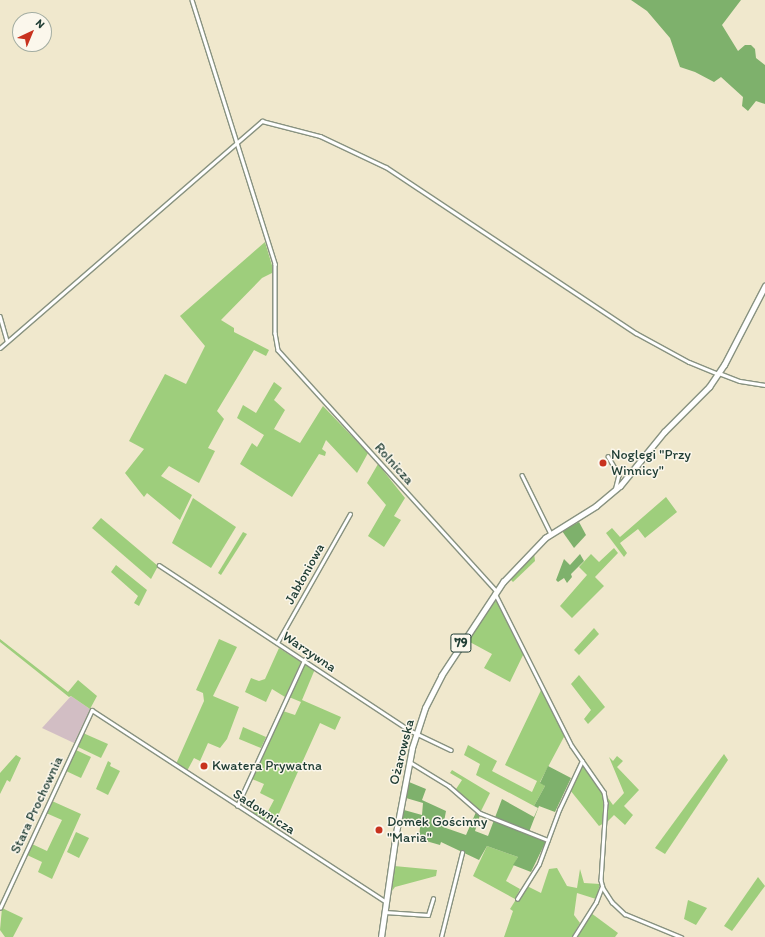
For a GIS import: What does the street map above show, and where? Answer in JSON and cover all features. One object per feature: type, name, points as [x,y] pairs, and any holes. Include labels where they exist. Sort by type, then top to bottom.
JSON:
[{"type":"main road","name":"79","points":[[495,591],[551,534],[614,491],[664,432],[719,373],[765,286]]},
{"type":"main road","name":"Ożarowska","points":[[381,937],[396,833],[416,733],[438,680],[495,591]]},
{"type":"street","points":[[192,0],[236,141]]},
{"type":"street","points":[[0,348],[236,141],[262,121],[308,132],[343,145],[388,168],[636,333],[689,362],[740,381],[765,385]]},
{"type":"street","name":"Rolnicza","points":[[236,141],[276,268],[275,333],[278,350],[495,591],[582,760],[599,783],[606,803],[602,886],[596,902],[574,937]]},
{"type":"street","points":[[0,316],[7,341]]},
{"type":"street","points":[[608,456],[619,475],[614,491]]},
{"type":"street","points":[[522,475],[551,534]]},
{"type":"street","name":"Jabłoniowa","points":[[277,643],[350,514]]},
{"type":"street","name":"Warzywna","points":[[159,565],[416,733],[451,750]]},
{"type":"street","points":[[237,806],[304,660]]},
{"type":"street","name":"Sadownicza","points":[[92,710],[386,902]]},
{"type":"street","name":"Stara Prochownia","points":[[0,908],[92,710]]},
{"type":"street","points":[[517,899],[539,864],[582,760]]},
{"type":"street","points":[[409,762],[449,786],[480,814],[548,840]]},
{"type":"street","points":[[441,937],[462,853]]},
{"type":"street","points":[[602,886],[612,902],[625,914],[681,937]]},
{"type":"street","points":[[385,912],[428,915],[433,899]]},
{"type":"shaded area","points":[[71,696],[90,709],[74,743],[42,728]]},
{"type":"green space","points":[[631,0],[741,0],[722,25],[738,51],[745,45],[751,45],[755,49],[756,58],[765,65],[765,104],[756,101],[748,111],[742,106],[743,97],[721,77],[714,82],[695,72],[680,67],[670,38],[647,11]]},
{"type":"green space","points":[[265,242],[274,272],[262,278],[221,320],[234,328],[234,332],[269,350],[266,356],[254,350],[217,411],[224,419],[208,448],[215,451],[199,483],[169,466],[161,476],[192,495],[180,520],[147,493],[144,497],[125,473],[144,449],[129,441],[165,374],[186,384],[205,346],[180,316]]},
{"type":"green space","points":[[274,382],[282,388],[274,400],[285,410],[274,429],[300,443],[323,406],[368,453],[357,473],[326,440],[322,449],[326,452],[325,456],[319,454],[292,497],[240,464],[252,443],[257,447],[264,435],[237,418],[243,405],[256,413]]},
{"type":"green space","points":[[378,464],[405,498],[394,516],[401,520],[384,547],[368,536],[386,505],[367,483]]},
{"type":"green space","points":[[666,497],[677,512],[645,538],[638,529],[620,543],[627,553],[624,557],[606,533],[612,528],[620,537]]},
{"type":"green space","points":[[193,498],[236,527],[211,568],[172,543]]},
{"type":"green space","points":[[101,518],[158,566],[151,579],[92,528]]},
{"type":"green space","points":[[579,522],[586,535],[574,548],[562,531]]},
{"type":"green space","points":[[243,532],[247,534],[221,575],[218,573]]},
{"type":"green space","points":[[614,548],[618,553],[595,577],[604,586],[572,618],[560,606],[587,575],[579,567],[591,554],[599,562]]},
{"type":"green space","points":[[534,553],[535,561],[513,582],[510,579]]},
{"type":"green space","points":[[580,554],[584,561],[571,574],[572,577],[567,583],[564,578],[558,582],[556,580],[564,559],[570,565]]},
{"type":"green space","points":[[116,565],[147,590],[139,606],[134,603],[138,596],[111,572]]},
{"type":"green space","points":[[495,596],[524,653],[510,682],[484,668],[492,654],[468,641],[459,651]]},
{"type":"green space","points":[[594,628],[599,634],[579,655],[574,650]]},
{"type":"green space","points":[[0,639],[68,692],[78,680],[97,696],[90,709],[71,696],[69,697],[0,642]]},
{"type":"green space","points":[[219,639],[237,647],[213,696],[239,707],[227,739],[220,748],[208,743],[200,761],[194,758],[187,771],[176,764],[204,701],[203,693],[196,690]]},
{"type":"green space","points":[[279,648],[301,662],[285,697],[272,689],[266,702],[245,692],[251,678],[259,681],[265,679]]},
{"type":"green space","points":[[304,664],[315,669],[302,700],[341,717],[335,730],[320,723],[273,827],[252,813],[254,809],[266,815],[274,800],[260,793],[264,784],[252,779],[283,711],[295,715],[301,702],[289,697]]},
{"type":"green space","points":[[579,675],[605,707],[588,724],[584,719],[591,710],[571,684]]},
{"type":"green space","points":[[542,688],[565,735],[540,782],[545,786],[534,806],[476,775],[480,764],[464,755],[468,745],[497,761],[492,771],[532,792],[537,781],[505,765]]},
{"type":"green space","points":[[243,727],[266,737],[261,748],[239,739]]},
{"type":"green space","points":[[83,733],[108,744],[101,758],[76,746]]},
{"type":"green space","points":[[76,750],[91,757],[81,778],[66,771]]},
{"type":"green space","points":[[724,754],[728,760],[665,854],[655,848]]},
{"type":"green space","points":[[16,755],[21,758],[10,782],[7,780],[0,794],[0,773]]},
{"type":"green space","points":[[617,756],[623,761],[617,767],[639,790],[624,806],[633,815],[625,825],[614,815],[607,822],[608,798],[613,805],[624,793],[609,757],[613,761]]},
{"type":"green space","points":[[108,761],[111,763],[110,766],[120,771],[108,795],[96,789]]},
{"type":"green space","points":[[582,763],[603,793],[604,823],[599,826],[570,790]]},
{"type":"green space","points":[[548,766],[571,778],[555,812],[539,806],[529,832],[546,841],[531,872],[513,865],[518,857],[487,846],[479,860],[441,842],[440,845],[419,839],[420,827],[402,819],[404,810],[422,815],[423,803],[406,798],[409,782],[426,789],[422,800],[446,811],[443,827],[466,835],[476,812],[480,815],[475,831],[488,836],[502,799],[534,817],[538,808],[534,806],[545,786],[540,783]]},
{"type":"green space","points":[[452,770],[490,793],[480,813],[456,789],[462,780],[450,773]]},
{"type":"green space","points":[[52,801],[81,814],[52,879],[38,872],[42,862],[27,855],[32,844],[47,851],[62,820],[46,813]]},
{"type":"green space","points":[[76,832],[89,838],[79,858],[67,852]]},
{"type":"green space","points":[[487,846],[518,857],[506,881],[520,889],[515,899],[473,876]]},
{"type":"green space","points":[[394,866],[437,870],[436,876],[395,887],[392,891]]},
{"type":"green space","points":[[557,868],[567,886],[577,888],[580,869],[584,883],[600,884],[596,899],[577,893],[574,915],[580,923],[572,937],[504,937],[513,911],[510,909],[525,885],[541,893],[549,869]]},
{"type":"green space","points":[[758,877],[765,886],[732,931],[724,926]]},
{"type":"green space","points":[[688,900],[707,908],[696,925],[684,919]]},
{"type":"green space","points":[[2,908],[23,918],[13,937],[5,937],[0,930]]},
{"type":"green space","points":[[591,913],[618,933],[615,937],[575,937]]},
{"type":"place","name":"Noglegi \"Przy Winnicy\"","points":[[603,463]]},
{"type":"place","name":"Kwatera Prywatna","points":[[204,766]]},
{"type":"place","name":"Domek Gościnny \"Maria\"","points":[[379,830]]}]
